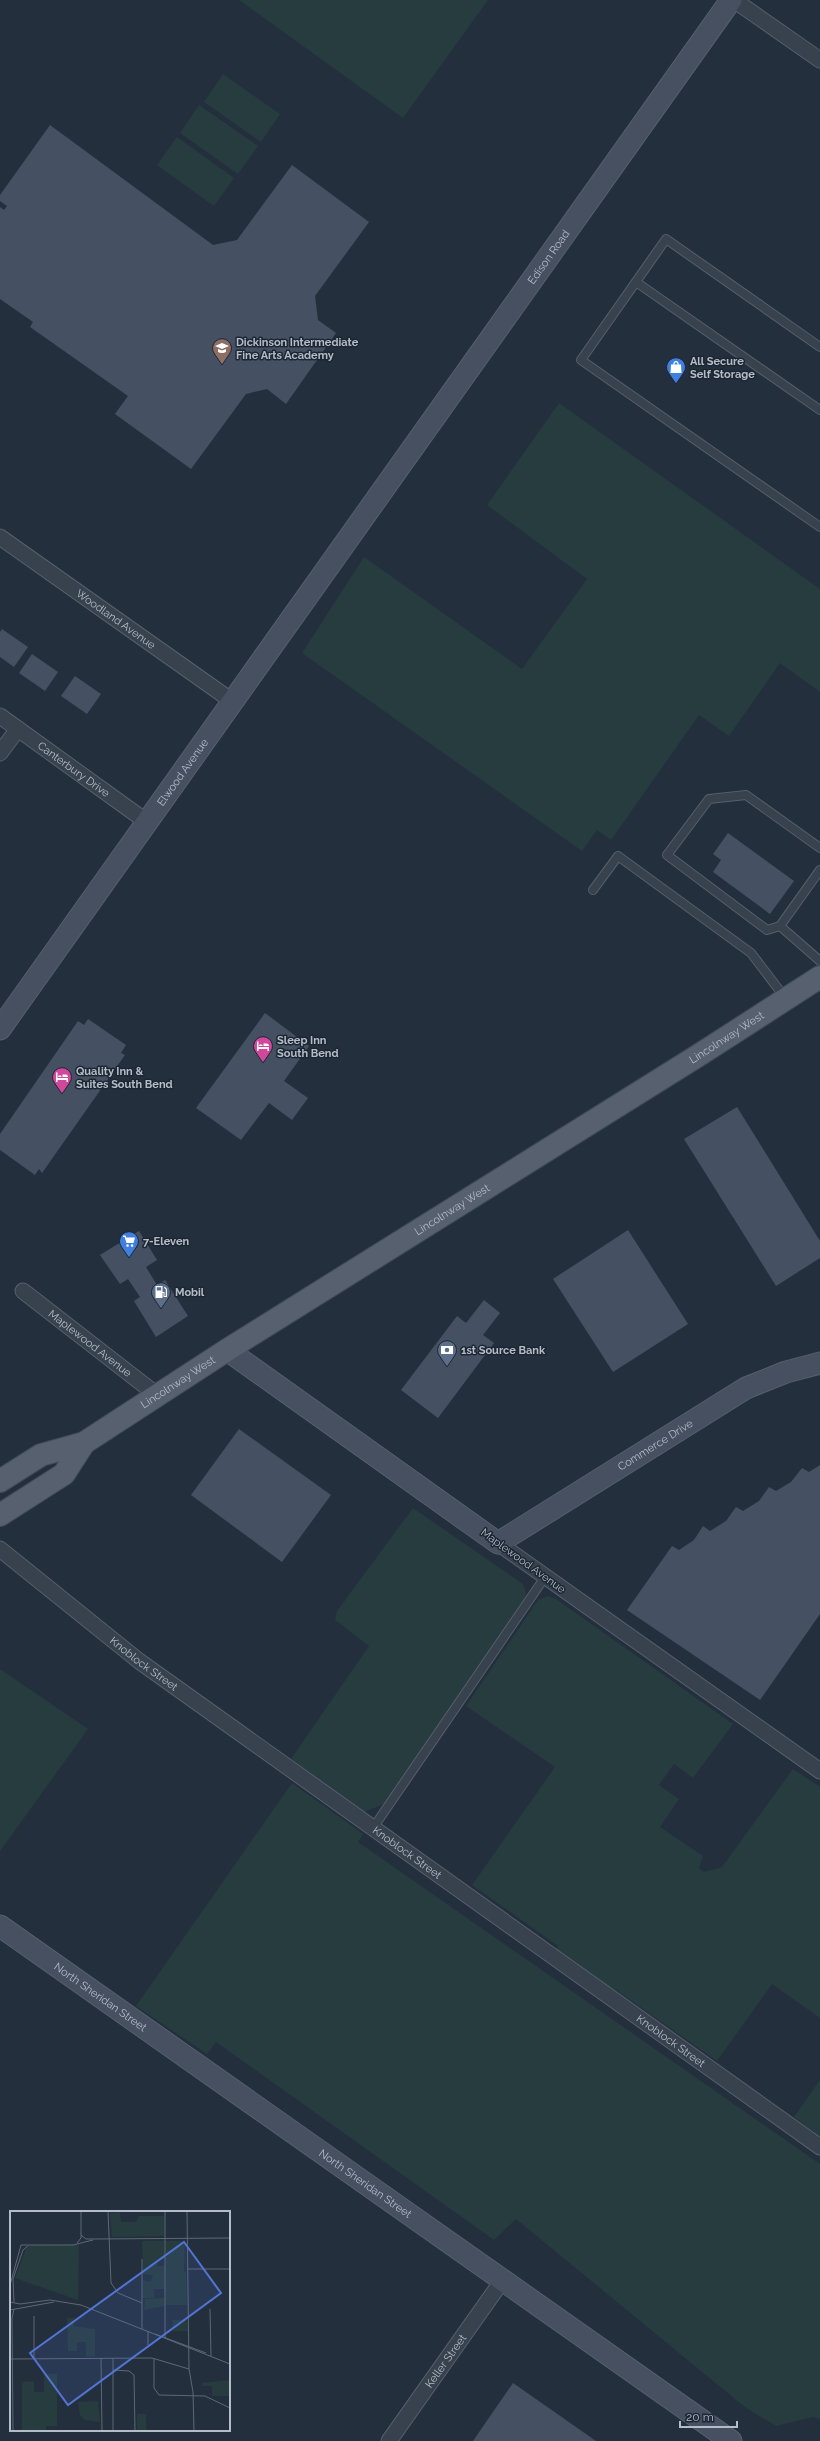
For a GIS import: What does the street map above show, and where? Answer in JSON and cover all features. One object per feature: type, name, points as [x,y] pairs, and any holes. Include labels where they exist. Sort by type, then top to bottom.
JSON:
[{"type":"main road","name":"Lincolnway West","points":[[0,1481],[41,1454],[84,1443],[227,1350],[820,977]]},
{"type":"main road","name":"Lincolnway West","points":[[0,1515],[64,1474],[84,1443]]},
{"type":"street","points":[[733,0],[820,60]]},
{"type":"street","name":"Edison Road","points":[[364,514],[733,0]]},
{"type":"street","name":"Elwood Avenue","points":[[0,1029],[148,822],[364,514]]},
{"type":"street","name":"Woodland Avenue","points":[[0,537],[232,701]]},
{"type":"street","name":"Canterbury Drive","points":[[0,716],[148,822]]},
{"type":"street","points":[[0,753],[18,729]]},
{"type":"street","name":"Maplewood Avenue","points":[[23,1291],[158,1395]]},
{"type":"street","name":"Maplewood Avenue","points":[[227,1350],[820,1772]]},
{"type":"street","name":"Commerce Drive","points":[[498,1543],[746,1388],[786,1372],[820,1363]]},
{"type":"street","name":"Knoblock Street","points":[[0,1550],[140,1660],[820,2147]]},
{"type":"street","name":"North Sheridan Street","points":[[0,1926],[731,2441]]},
{"type":"street","name":"Keller Street","points":[[389,2441],[502,2281]]},
{"type":"lane","points":[[820,347],[666,239],[581,360],[820,527]]},
{"type":"lane","points":[[636,282],[820,410]]},
{"type":"lane","points":[[820,848],[746,795],[709,799],[667,855],[767,930],[780,926],[820,870]]},
{"type":"lane","points":[[593,890],[618,856],[752,953],[786,999]]},
{"type":"lane","points":[[780,926],[820,961]]},
{"type":"lane","points":[[373,1828],[545,1577]]},
{"type":"green space","points":[[239,0],[488,0],[403,118]]},
{"type":"green space","points":[[223,74],[280,114],[261,142],[204,102]]},
{"type":"green space","points":[[199,105],[258,146],[238,174],[180,133]]},
{"type":"green space","points":[[177,137],[234,178],[214,206],[157,165]]},
{"type":"green space","points":[[559,403],[820,589],[820,692],[780,663],[729,736],[699,715],[611,840],[597,830],[582,851],[302,653],[364,557],[522,669],[587,579],[487,505]]},
{"type":"green space","points":[[413,1508],[523,1584],[526,1593],[523,1604],[384,1804],[364,1812],[291,1759],[369,1646],[335,1620],[337,1611]]},
{"type":"green space","points":[[548,1596],[556,1599],[733,1724],[693,1778],[674,1764],[659,1785],[679,1799],[660,1827],[703,1856],[699,1868],[704,1872],[722,1867],[793,1769],[820,1787],[820,2018],[772,1984],[717,2061],[616,1990],[614,1992],[556,1950],[558,1946],[472,1885],[555,1767],[466,1706],[538,1600]]},
{"type":"green space","points":[[0,1669],[88,1729],[0,1851]]},
{"type":"green space","points":[[292,1783],[363,1834],[358,1842],[820,2164],[820,2419],[813,2417],[776,2426],[746,2408],[516,2219],[494,2240],[216,2042],[207,2054],[136,2006]]},
{"type":"green space","points":[[820,2080],[820,2136],[794,2117]]},
{"type":"building","points":[[50,125],[213,245],[237,240],[292,165],[369,222],[315,296],[318,320],[336,333],[286,404],[267,389],[246,394],[191,469],[115,414],[128,396],[30,327],[33,322],[0,299],[0,207],[4,210],[7,206],[0,201],[0,195]]},
{"type":"building","points":[[2,629],[28,647],[14,667],[0,657],[0,632]]},
{"type":"building","points":[[32,654],[58,672],[45,691],[19,673]]},
{"type":"building","points":[[75,676],[101,694],[87,714],[61,696]]},
{"type":"building","points":[[728,833],[794,881],[770,914],[713,872],[721,860],[713,854]]},
{"type":"building","name":"Sleep Inn South Bend","points":[[265,1013],[309,1046],[284,1081],[308,1098],[292,1120],[269,1103],[241,1140],[196,1108]]},
{"type":"building","name":"Quality Inn & Suites South Bend","points":[[88,1019],[126,1045],[121,1053],[125,1055],[42,1173],[39,1169],[35,1175],[0,1150],[0,1134],[78,1021],[84,1025]]},
{"type":"building","points":[[737,1107],[820,1241],[820,1258],[776,1286],[684,1139]]},
{"type":"building","points":[[628,1230],[688,1324],[613,1372],[553,1279]]},
{"type":"building","points":[[139,1231],[157,1260],[146,1267],[157,1285],[165,1280],[188,1316],[156,1337],[134,1301],[140,1297],[128,1279],[120,1284],[100,1255]]},
{"type":"building","name":"1st Source Bank","points":[[484,1300],[500,1313],[483,1335],[494,1343],[438,1418],[401,1390],[457,1316],[466,1323]]},
{"type":"building","points":[[239,1429],[331,1495],[282,1562],[191,1495]]},
{"type":"building","points":[[820,1465],[820,1614],[760,1700],[627,1610],[672,1546],[679,1550],[694,1540],[703,1526],[710,1531],[726,1521],[736,1507],[743,1511],[759,1501],[769,1487],[776,1491],[791,1482],[802,1468],[809,1472]]},
{"type":"building","points":[[513,2383],[596,2441],[473,2441]]},
{"type":"place","name":"Dickinson Intermediate Fine Arts Academy","points":[[222,365]]},
{"type":"place","name":"All Secure Self Storage","points":[[676,384]]},
{"type":"place","name":"Sleep Inn South Bend","points":[[263,1063]]},
{"type":"place","name":"Quality Inn & Suites South Bend","points":[[62,1094]]},
{"type":"place","name":"7-Eleven","points":[[129,1258]]},
{"type":"place","name":"Mobil","points":[[161,1309]]},
{"type":"place","name":"1st Source Bank","points":[[447,1367]]}]
